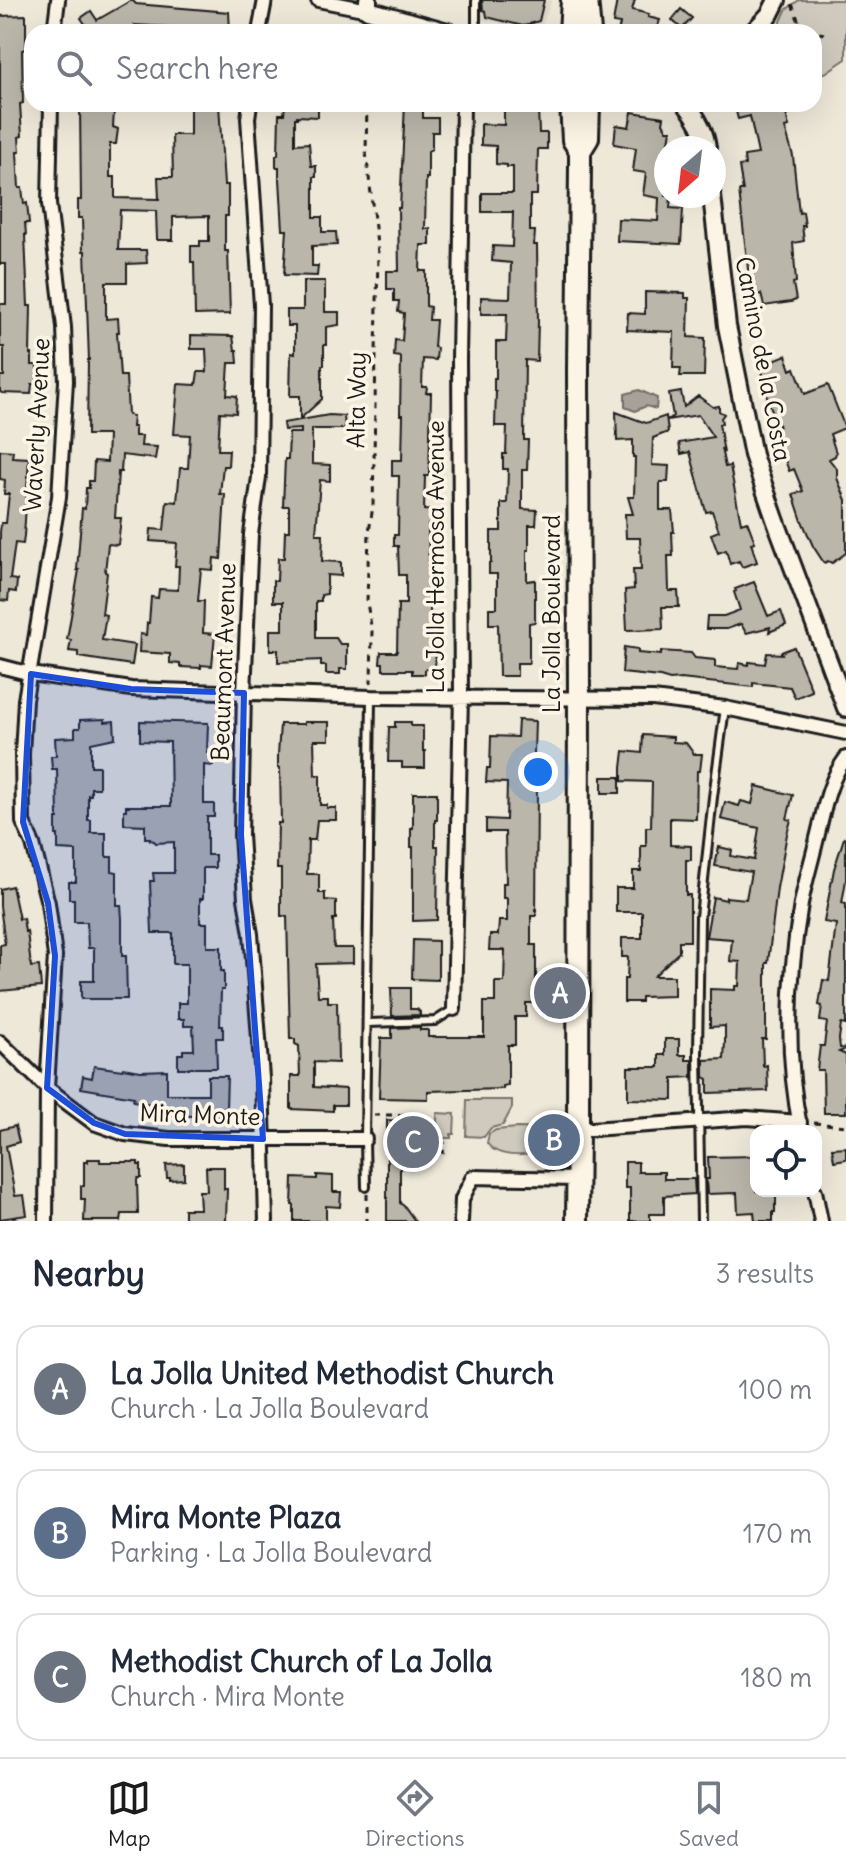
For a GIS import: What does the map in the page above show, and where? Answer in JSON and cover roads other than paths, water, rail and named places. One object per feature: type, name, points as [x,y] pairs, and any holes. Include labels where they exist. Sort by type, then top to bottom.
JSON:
[{"type":"main road","points":[[570,24],[572,0]]},
{"type":"main road","points":[[587,0],[589,24]]},
{"type":"main road","name":"La Jolla Boulevard","points":[[571,112],[573,140],[580,151]]},
{"type":"main road","name":"La Jolla Boulevard","points":[[577,1221],[580,151],[588,138],[589,112]]},
{"type":"street","points":[[55,24],[58,0]]},
{"type":"street","points":[[260,24],[265,0]]},
{"type":"street","points":[[318,0],[368,5],[424,24]]},
{"type":"street","points":[[761,24],[777,0]]},
{"type":"street","name":"Waverly Avenue","points":[[46,1221],[47,1088],[55,956],[48,903],[33,844],[23,822],[22,754],[25,700],[59,497],[66,381],[64,327],[49,204],[51,112]]},
{"type":"street","name":"Beaumont Avenue","points":[[249,112],[261,305],[260,462],[251,534],[241,835],[262,1078],[266,1221]]},
{"type":"street","name":"La Jolla Hermosa Avenue","points":[[454,1009],[461,696],[459,360],[463,112]]},
{"type":"street","points":[[692,112],[705,136]]},
{"type":"street","name":"Camino de la Costa","points":[[713,208],[727,326],[753,455],[846,708]]},
{"type":"street","points":[[0,666],[31,674],[131,689],[371,697],[653,699],[725,708],[846,733]]},
{"type":"street","points":[[800,1125],[789,1032],[793,965],[801,902],[831,783],[846,758]]},
{"type":"street","name":"Mira Monte","points":[[0,1042],[47,1088],[94,1123],[125,1134],[169,1139],[365,1139]]},
{"type":"street","points":[[578,1130],[747,1118],[788,1125]]},
{"type":"street","points":[[461,1221],[462,1199],[473,1177],[577,1179]]},
{"type":"street","points":[[816,1197],[821,1221]]},
{"type":"lane","points":[[476,0],[476,24]]},
{"type":"lane","points":[[366,1187],[371,697]]},
{"type":"lane","points":[[701,1221],[698,1054],[700,917],[725,708]]},
{"type":"lane","points":[[367,1023],[435,1021],[454,1009]]},
{"type":"place","name":"La Jolla United Methodist Church","points":[[560,993]]},
{"type":"place","name":"Mira Monte Plaza","points":[[554,1140]]},
{"type":"place","name":"Methodist Church of La Jolla","points":[[413,1142]]}]
